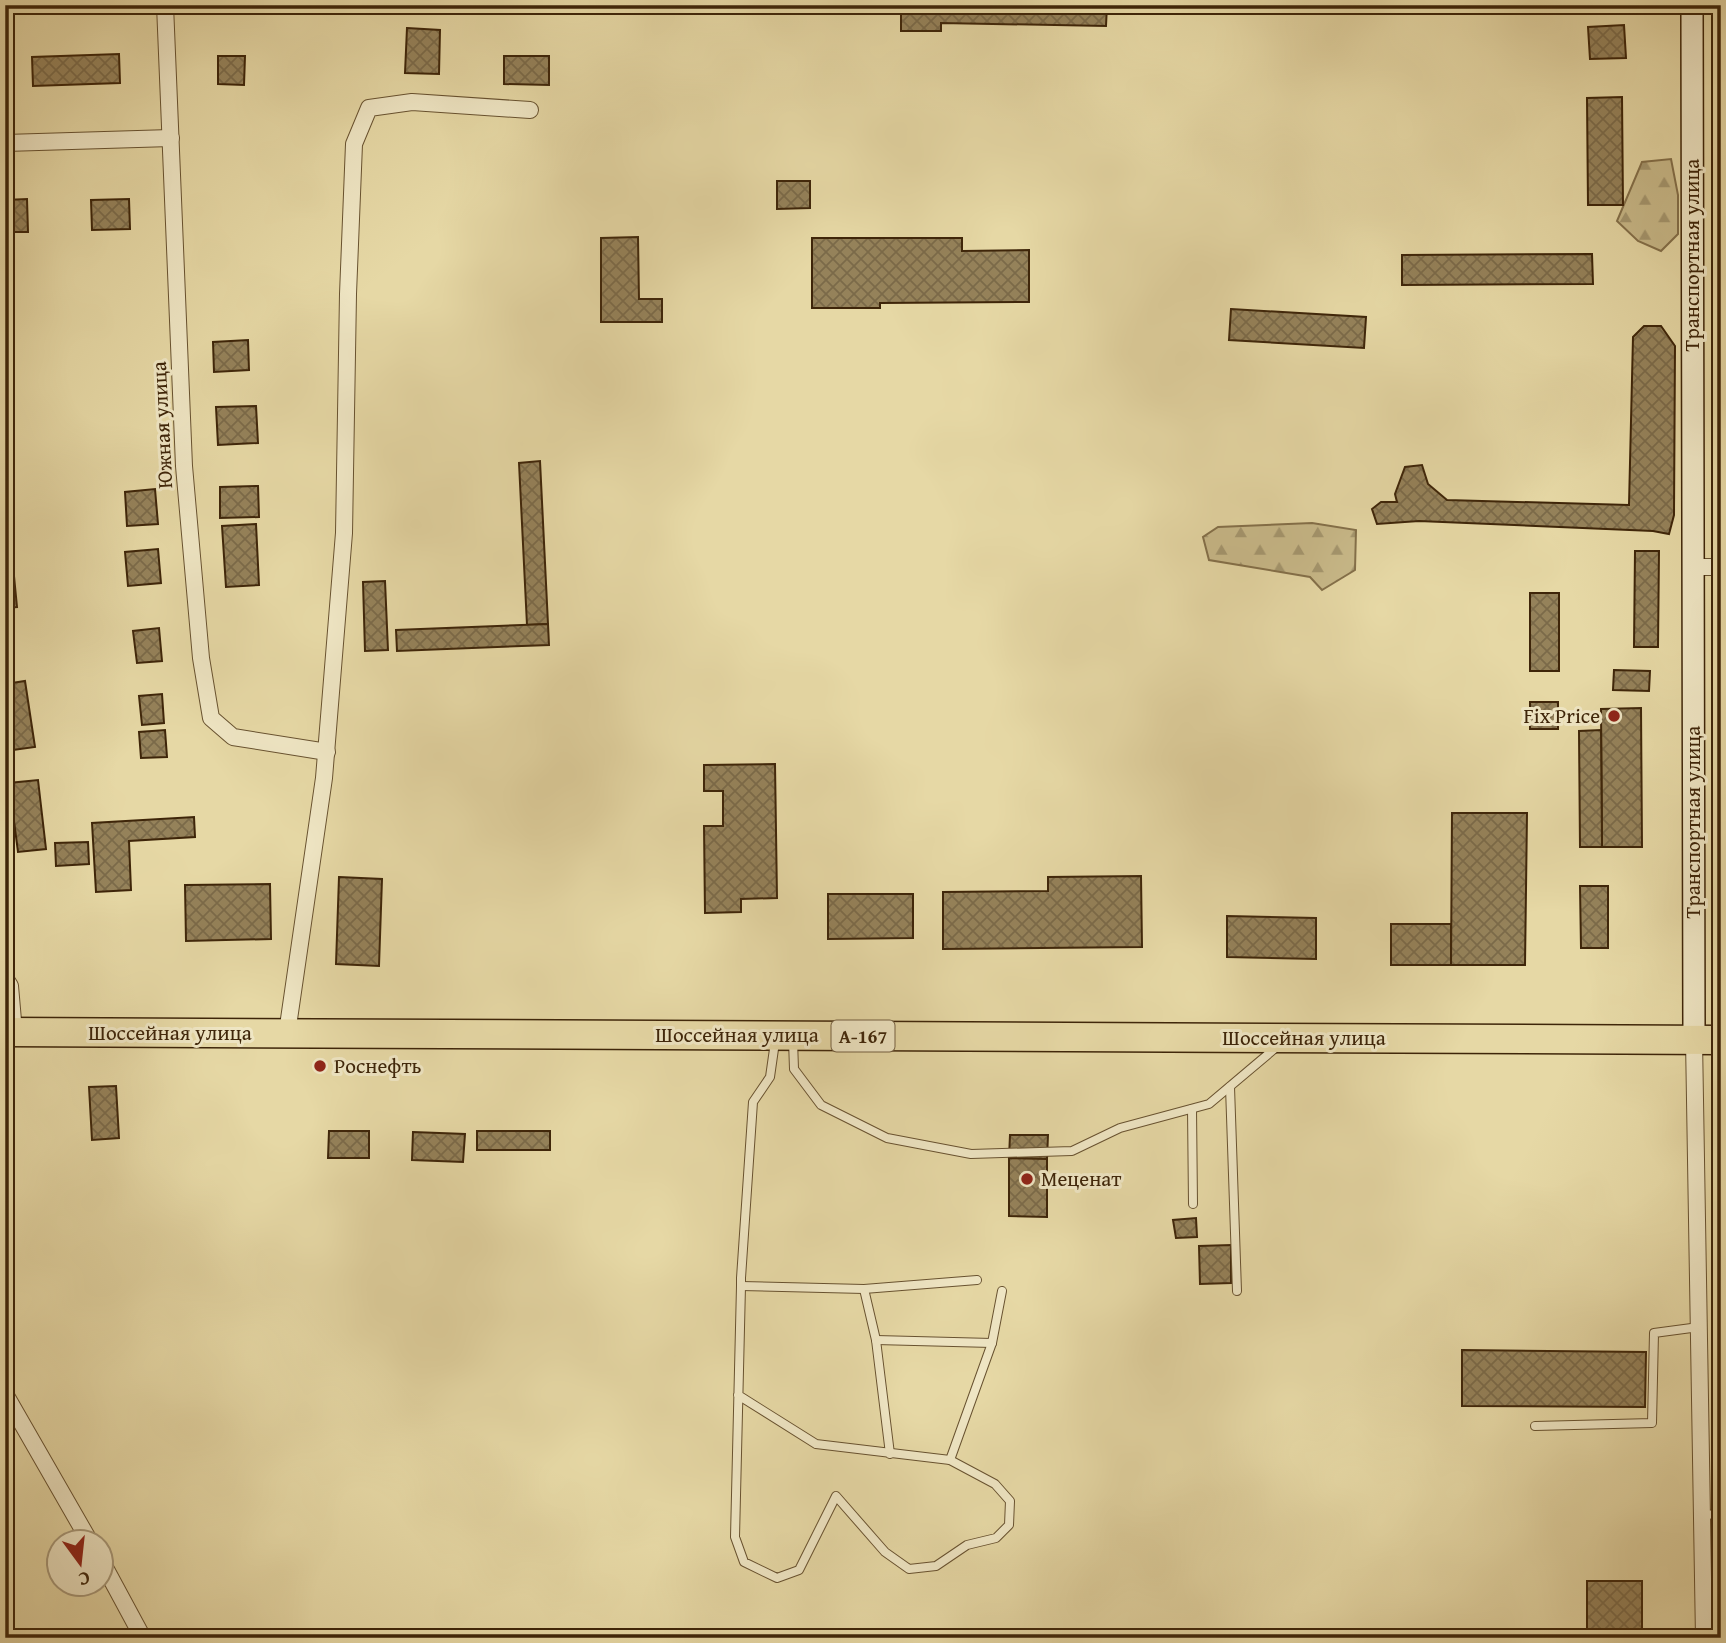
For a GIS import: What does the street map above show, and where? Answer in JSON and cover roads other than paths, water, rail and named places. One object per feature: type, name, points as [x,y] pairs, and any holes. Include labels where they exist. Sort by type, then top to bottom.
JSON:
[{"type":"highway","name":"Шоссейная улица","points":[[10,1032],[1707,1040]]},
{"type":"street","name":"Южная улица","points":[[165,5],[184,466],[201,658],[211,718],[233,737],[327,752]]},
{"type":"street","name":"Транспортная улица","points":[[1692,5],[1692,567],[1707,1040],[1699,1327],[1704,1638]]},
{"type":"street","points":[[287,1033],[327,752],[344,533],[354,144],[369,108],[412,102],[530,110]]},
{"type":"street","points":[[5,143],[171,138]]},
{"type":"street","points":[[1692,567],[1721,567]]},
{"type":"street","points":[[5,978],[10,986],[10,1032]]},
{"type":"street","points":[[5,1394],[82,1528]]},
{"type":"street","points":[[116,1588],[143,1638]]},
{"type":"lane","points":[[784,1036],[794,1069],[821,1105],[887,1138],[971,1153],[1072,1151],[1120,1128],[1209,1104],[1286,1038]]},
{"type":"lane","points":[[738,1395],[816,1444],[950,1460],[995,1484],[1010,1501],[1009,1525],[996,1538],[967,1545],[936,1566],[909,1569],[885,1552],[835,1496],[799,1570],[777,1578],[744,1562],[735,1537],[738,1395],[741,1286],[753,1102],[770,1077],[784,1036]]},
{"type":"lane","points":[[1230,1087],[1237,1291]]},
{"type":"lane","points":[[1192,1109],[1193,1203]]},
{"type":"lane","points":[[741,1286],[864,1289],[977,1280]]},
{"type":"lane","points":[[864,1289],[876,1340],[890,1454]]},
{"type":"lane","points":[[950,1460],[992,1343],[1002,1291]]},
{"type":"lane","points":[[1535,1426],[1652,1423],[1654,1333],[1699,1327]]},
{"type":"lane","points":[[876,1340],[992,1343]]},
{"type":"lane","points":[[1702,1515],[1721,1514]]},
{"type":"place","name":"Fix Price","points":[[1614,716]]},
{"type":"place","name":"Роснефть","points":[[320,1066]]},
{"type":"place","name":"Меценат","points":[[1027,1179]]}]
